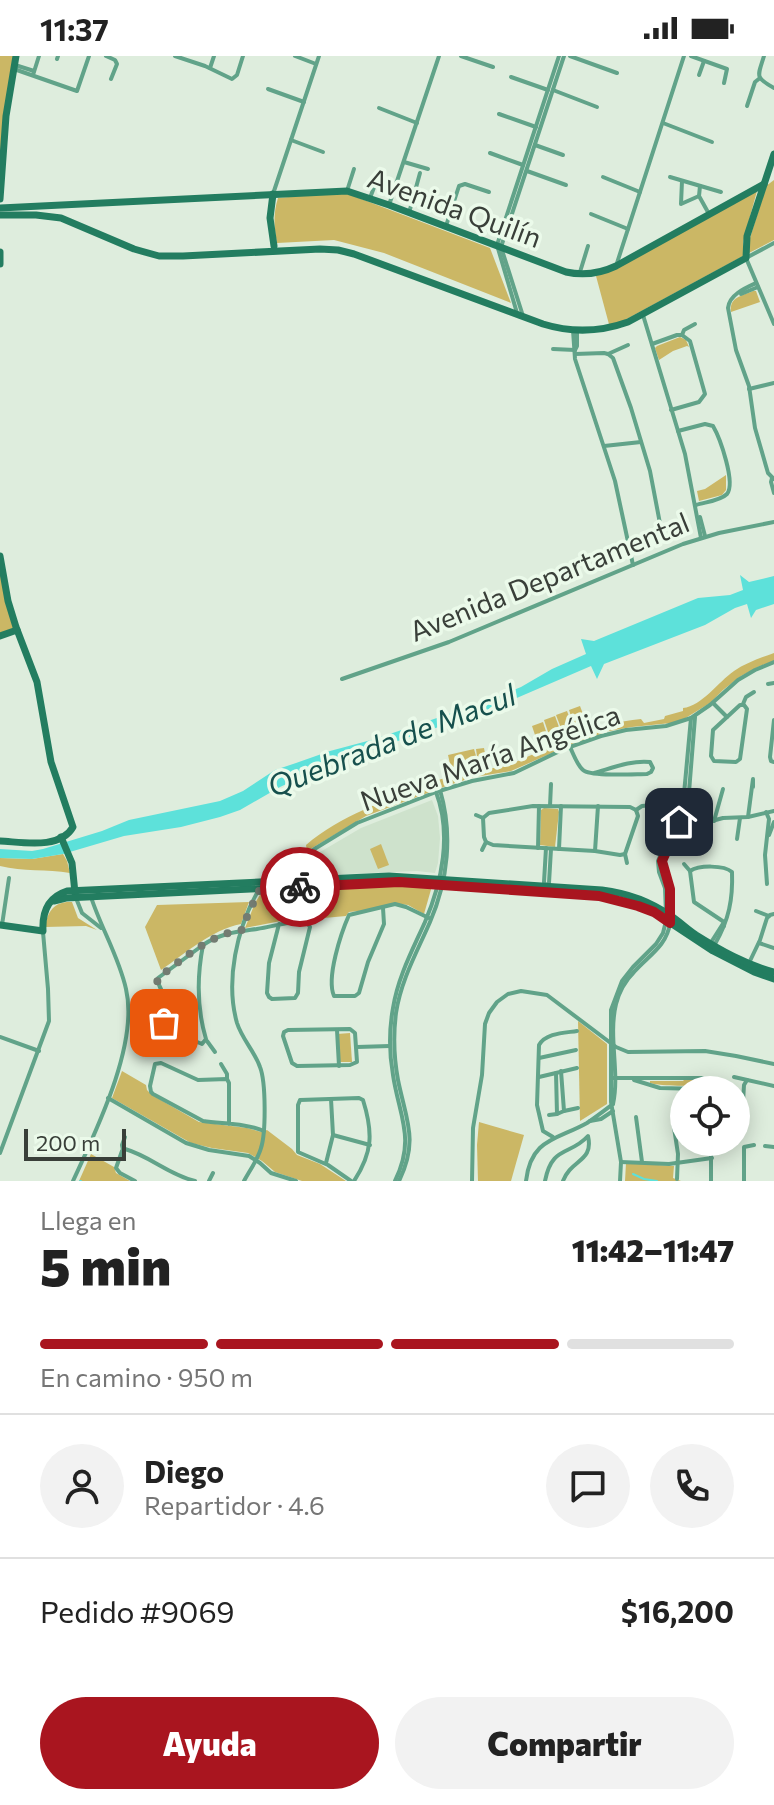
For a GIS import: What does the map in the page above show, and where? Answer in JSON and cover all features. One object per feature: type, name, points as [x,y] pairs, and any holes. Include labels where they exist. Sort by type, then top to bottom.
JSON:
[{"type":"street","points":[[33,73],[39,56]]},
{"type":"street","points":[[0,199],[6,109],[15,63],[77,91],[89,56]]},
{"type":"street","points":[[106,56],[117,64],[111,79]]},
{"type":"street","points":[[175,56],[234,79],[243,56]]},
{"type":"street","points":[[210,68],[214,56]]},
{"type":"street","points":[[295,56],[316,64]]},
{"type":"street","points":[[266,253],[272,251],[274,246],[270,218],[273,194],[319,56]]},
{"type":"street","points":[[389,205],[439,56]]},
{"type":"street","points":[[461,56],[493,67]]},
{"type":"street","points":[[534,141],[536,127],[564,56],[617,73]]},
{"type":"street","points":[[616,266],[684,56]]},
{"type":"street","points":[[691,56],[727,69],[724,83]]},
{"type":"street","points":[[764,56],[760,78],[772,87]]},
{"type":"street","points":[[699,75],[704,61]]},
{"type":"street","points":[[511,77],[597,107]]},
{"type":"street","points":[[747,106],[755,82],[760,78]]},
{"type":"street","points":[[268,89],[304,102]]},
{"type":"street","points":[[520,315],[499,246],[550,90]]},
{"type":"street","points":[[379,108],[417,123]]},
{"type":"street","points":[[499,114],[536,127]]},
{"type":"street","points":[[663,123],[712,142]]},
{"type":"street","points":[[291,140],[323,152]]},
{"type":"street","points":[[534,141],[563,155]]},
{"type":"street","points":[[490,153],[566,185]]},
{"type":"street","points":[[774,154],[747,239],[746,258],[774,324]]},
{"type":"street","points":[[404,162],[428,169]]},
{"type":"street","points":[[347,191],[354,169]]},
{"type":"street","points":[[409,213],[420,173]]},
{"type":"street","points":[[370,198],[379,174]]},
{"type":"street","points":[[603,177],[640,192]]},
{"type":"street","points":[[670,177],[721,192]]},
{"type":"street","points":[[588,246],[580,275],[598,273],[616,266],[774,178]]},
{"type":"street","points":[[681,204],[682,181]]},
{"type":"street","points":[[446,226],[459,186],[465,184],[489,192]]},
{"type":"street","points":[[700,186],[699,196],[709,214]]},
{"type":"street","name":"Avenida Quilín","points":[[0,208],[40,210],[347,191],[580,275]]},
{"type":"street","points":[[676,209],[699,196]]},
{"type":"street","points":[[0,215],[40,210],[153,255],[176,257],[329,249],[354,254],[553,327],[575,330],[609,328],[646,314],[774,243]]},
{"type":"street","points":[[591,214],[628,229]]},
{"type":"street","points":[[274,246],[285,251]]},
{"type":"street","points":[[0,252],[0,264]]},
{"type":"street","points":[[757,285],[728,302],[728,310],[737,354],[749,389],[755,428],[773,478],[770,481],[774,493]]},
{"type":"street","points":[[646,314],[649,334],[685,454],[703,537]]},
{"type":"street","points":[[682,335],[684,330],[695,324]]},
{"type":"street","points":[[575,330],[575,351],[621,502],[633,565]]},
{"type":"street","points":[[652,344],[677,335],[688,338],[705,391],[699,402],[671,410]]},
{"type":"street","points":[[553,349],[608,354],[628,345]]},
{"type":"street","points":[[608,354],[614,361],[655,488],[662,534],[629,551]]},
{"type":"street","points":[[749,389],[774,381]]},
{"type":"street","points":[[678,431],[712,425],[730,477],[727,494],[697,508]]},
{"type":"street","points":[[604,446],[641,442]]},
{"type":"street","name":"Avenida Departamental","points":[[342,679],[449,642],[703,537],[774,522]]},
{"type":"street","points":[[0,556],[8,601],[37,682],[51,762],[72,822],[72,830],[65,838],[40,843],[0,841]]},
{"type":"street","points":[[0,636],[17,630]]},
{"type":"street","name":"Nueva María Angélica","points":[[262,886],[357,823],[466,782],[514,773],[570,747],[617,732],[666,726],[693,717],[743,677],[774,662]]},
{"type":"street","points":[[743,704],[747,710],[740,759],[736,762],[714,761],[711,756],[713,730],[754,692]]},
{"type":"street","points":[[713,703],[727,717]]},
{"type":"street","points":[[620,1181],[621,1162],[613,1111],[611,1010],[619,987],[633,967],[656,944],[668,918],[670,889],[662,861],[682,814],[690,783],[693,717]]},
{"type":"street","points":[[693,717],[685,789],[679,812],[658,859],[658,869],[666,890],[668,918],[713,951],[774,979]]},
{"type":"street","points":[[774,720],[770,757],[774,762]]},
{"type":"street","points":[[570,747],[582,769],[594,773],[647,774],[653,768],[650,762],[645,761],[594,773]]},
{"type":"street","points":[[550,806],[551,784]]},
{"type":"street","points":[[748,817],[753,787]]},
{"type":"street","points":[[706,839],[723,789]]},
{"type":"street","points":[[397,1181],[408,1159],[410,1132],[392,1046],[403,984],[429,918],[447,855],[447,816],[438,791]]},
{"type":"street","points":[[636,810],[653,805]]},
{"type":"street","points":[[538,848],[539,806]]},
{"type":"street","points":[[483,818],[489,813],[539,806],[630,807],[638,814],[625,854],[627,863]]},
{"type":"street","points":[[559,849],[561,806]]},
{"type":"street","points":[[595,851],[598,806]]},
{"type":"street","points":[[679,822],[711,822],[774,811]]},
{"type":"street","points":[[766,812],[769,819],[767,884]]},
{"type":"street","points":[[682,814],[691,821]]},
{"type":"street","points":[[476,815],[483,818]]},
{"type":"street","points":[[482,850],[486,842],[483,818]]},
{"type":"street","points":[[737,839],[740,818]]},
{"type":"street","points":[[767,837],[774,822]]},
{"type":"street","points":[[65,838],[82,913],[104,931]]},
{"type":"street","points":[[486,842],[625,854]]},
{"type":"street","points":[[545,890],[548,848]]},
{"type":"street","points":[[684,864],[690,871],[694,902],[724,926]]},
{"type":"street","points":[[690,871],[695,867],[731,869],[732,901],[728,917],[712,945]]},
{"type":"street","points":[[9,878],[1,925],[43,931]]},
{"type":"street","points":[[0,1153],[46,1031],[49,1015],[44,916],[48,905],[59,893],[399,882],[545,890],[615,899],[646,909],[668,918],[712,945],[774,972]]},
{"type":"street","points":[[76,894],[91,897],[262,886]]},
{"type":"street","points":[[244,1181],[262,1144],[262,1072],[239,1029],[234,1009],[234,968],[242,930],[262,886]]},
{"type":"street","points":[[73,1181],[108,1098],[128,1026],[129,1008],[124,981],[91,897]]},
{"type":"street","points":[[383,908],[383,927],[359,993],[355,996],[334,996],[331,992],[332,970],[351,913],[391,904],[429,918]]},
{"type":"street","points":[[749,963],[771,915],[756,911]]},
{"type":"street","points":[[206,1040],[203,1044],[197,1044],[167,1030],[164,1025],[164,997],[157,983],[159,977],[223,934],[279,924],[297,922],[310,927],[301,963],[298,993],[293,998],[272,999],[267,993],[269,963],[279,924]]},
{"type":"street","points":[[759,943],[774,948]]},
{"type":"street","points":[[203,945],[200,1003],[206,1040],[215,1052]]},
{"type":"street","points":[[472,1181],[473,1128],[482,1075],[485,1024],[497,1002],[508,994],[530,991],[547,995],[612,1044],[632,1053],[705,1051],[774,1064]]},
{"type":"street","points":[[337,1030],[339,1066]]},
{"type":"street","points":[[337,1030],[354,1031],[357,1047],[355,1063],[339,1066],[294,1065],[284,1032],[337,1030]]},
{"type":"street","points":[[553,1137],[543,1131],[538,1114],[539,1045],[542,1039],[577,1031]]},
{"type":"street","points":[[0,1037],[39,1051]]},
{"type":"street","points":[[357,1047],[392,1046]]},
{"type":"street","points":[[539,1058],[576,1050]]},
{"type":"street","points":[[227,1079],[198,1080],[158,1062],[150,1089],[196,1119],[264,1131]]},
{"type":"street","points":[[221,1064],[229,1083],[229,1124]]},
{"type":"street","points":[[539,1077],[577,1068]]},
{"type":"street","points":[[558,1072],[564,1111]]},
{"type":"street","points":[[557,1114],[558,1072]]},
{"type":"street","points":[[613,1078],[670,1078]]},
{"type":"street","points":[[630,1079],[670,1088]]},
{"type":"street","points":[[750,1081],[774,1086]]},
{"type":"street","points":[[108,1098],[186,1143],[209,1150],[244,1154],[271,1173],[296,1181]]},
{"type":"street","points":[[360,1098],[369,1122],[370,1145],[366,1160],[353,1181],[326,1164],[298,1152],[298,1105],[302,1099],[360,1098]]},
{"type":"street","points":[[326,1164],[333,1135],[331,1099]]},
{"type":"street","points":[[526,1181],[534,1155],[541,1147],[553,1137],[587,1122],[613,1104]]},
{"type":"street","points":[[549,1115],[578,1108]]},
{"type":"street","points":[[587,1122],[598,1120],[613,1111]]},
{"type":"street","points":[[636,1117],[642,1162]]},
{"type":"street","points":[[563,1181],[569,1169],[588,1153],[587,1122]]},
{"type":"street","points":[[333,1135],[370,1145]]},
{"type":"street","points":[[545,1181],[558,1155],[588,1136]]},
{"type":"street","points":[[125,1137],[116,1168],[135,1181]]},
{"type":"street","points":[[744,1181],[744,1147],[754,1145]]},
{"type":"street","points":[[765,1146],[774,1147]]},
{"type":"street","points":[[123,1150],[128,1149],[170,1172],[195,1181]]},
{"type":"street","points":[[677,1156],[677,1179]]},
{"type":"street","points":[[621,1162],[661,1164],[712,1158],[711,1181]]},
{"type":"street","points":[[209,1181],[213,1173]]},
{"type":"shaded area","points":[[0,56],[14,56],[0,182]]},
{"type":"shaded area","points":[[774,180],[774,240],[749,253],[750,238],[766,186]]},
{"type":"shaded area","points":[[757,191],[743,242],[743,256],[610,328],[596,276]]},
{"type":"shaded area","points":[[343,192],[490,248],[511,303],[384,253],[334,240],[277,243],[274,220],[278,198]]},
{"type":"shaded area","points":[[756,291],[760,302],[731,312],[734,300]]},
{"type":"shaded area","points":[[680,337],[686,340],[689,347],[673,351],[659,360],[655,348]]},
{"type":"shaded area","points":[[726,475],[726,490],[722,495],[699,501],[697,491]]},
{"type":"shaded area","points":[[0,565],[14,628],[0,633]]},
{"type":"shaded area","points":[[774,653],[774,661],[741,676],[710,703],[684,719],[609,731],[511,771],[449,785],[366,816],[307,851],[306,845],[334,825],[428,785],[428,781],[511,764],[609,725],[641,719],[644,723],[683,711],[734,671]]},
{"type":"shaded area","points":[[580,706],[588,727],[576,731],[569,710]]},
{"type":"shaded area","points":[[567,711],[575,732],[564,736],[556,715]]},
{"type":"shaded area","points":[[555,716],[563,738],[551,741],[544,720]]},
{"type":"shaded area","points":[[543,722],[550,744],[539,747],[532,726]]},
{"type":"shaded area","points":[[484,748],[487,765],[452,773],[448,755],[474,749],[478,763],[476,749]]},
{"type":"shaded area","points":[[432,800],[438,816],[440,838],[435,873],[324,875],[315,855],[361,828]]},
{"type":"shaded area","points":[[558,809],[559,812],[555,847],[540,845],[541,810]]},
{"type":"shaded area","points":[[381,844],[389,865],[378,869],[370,849]]},
{"type":"shaded area","points":[[63,854],[70,873],[0,866],[0,858],[32,859]]},
{"type":"shaded area","points":[[398,884],[432,886],[424,914],[408,905],[393,903],[349,912],[346,916],[313,919],[312,924],[291,919],[245,928],[263,890]]},
{"type":"shaded area","points":[[72,902],[78,918],[97,930],[86,926],[45,927],[53,908]]},
{"type":"shaded area","points":[[249,902],[241,924],[209,937],[161,970],[145,927],[157,905]]},
{"type":"shaded area","points":[[578,1021],[607,1044],[607,1104],[580,1121]]},
{"type":"shaded area","points":[[350,1033],[352,1062],[339,1062],[337,1034]]},
{"type":"shaded area","points":[[122,1071],[146,1085],[152,1095],[199,1122],[261,1132],[267,1130],[297,1155],[320,1164],[346,1181],[302,1181],[275,1172],[248,1153],[191,1143],[112,1098]]},
{"type":"shaded area","points":[[670,1081],[670,1085],[650,1083]]},
{"type":"shaded area","points":[[479,1122],[524,1135],[511,1181],[478,1181]]},
{"type":"shaded area","points":[[91,1154],[114,1167],[116,1173],[130,1181],[79,1181]]},
{"type":"shaded area","points":[[626,1163],[674,1166],[673,1178],[681,1181],[625,1181]]},
{"type":"water","name":"Quebrada de Macul","points":[[740,575],[749,582],[774,576],[774,604],[756,610],[751,618],[747,604],[735,608],[705,625],[604,664],[597,679],[591,666],[491,709],[325,766],[240,810],[220,817],[124,836],[63,854],[32,859],[0,858],[0,849],[43,849],[129,820],[220,801],[243,791],[275,770],[487,701],[586,654],[581,639],[594,641],[698,598],[730,595],[743,590]]},
{"type":"waterway","points":[[633,1174],[657,1181]]},
{"type":"way so far","points":[[164,1023],[165,1000],[157,983],[158,978],[214,938],[242,930],[260,889],[300,887]]},
{"type":"route","points":[[300,887],[399,882],[599,896],[654,912],[670,923],[670,889],[662,861],[679,822]]}]
